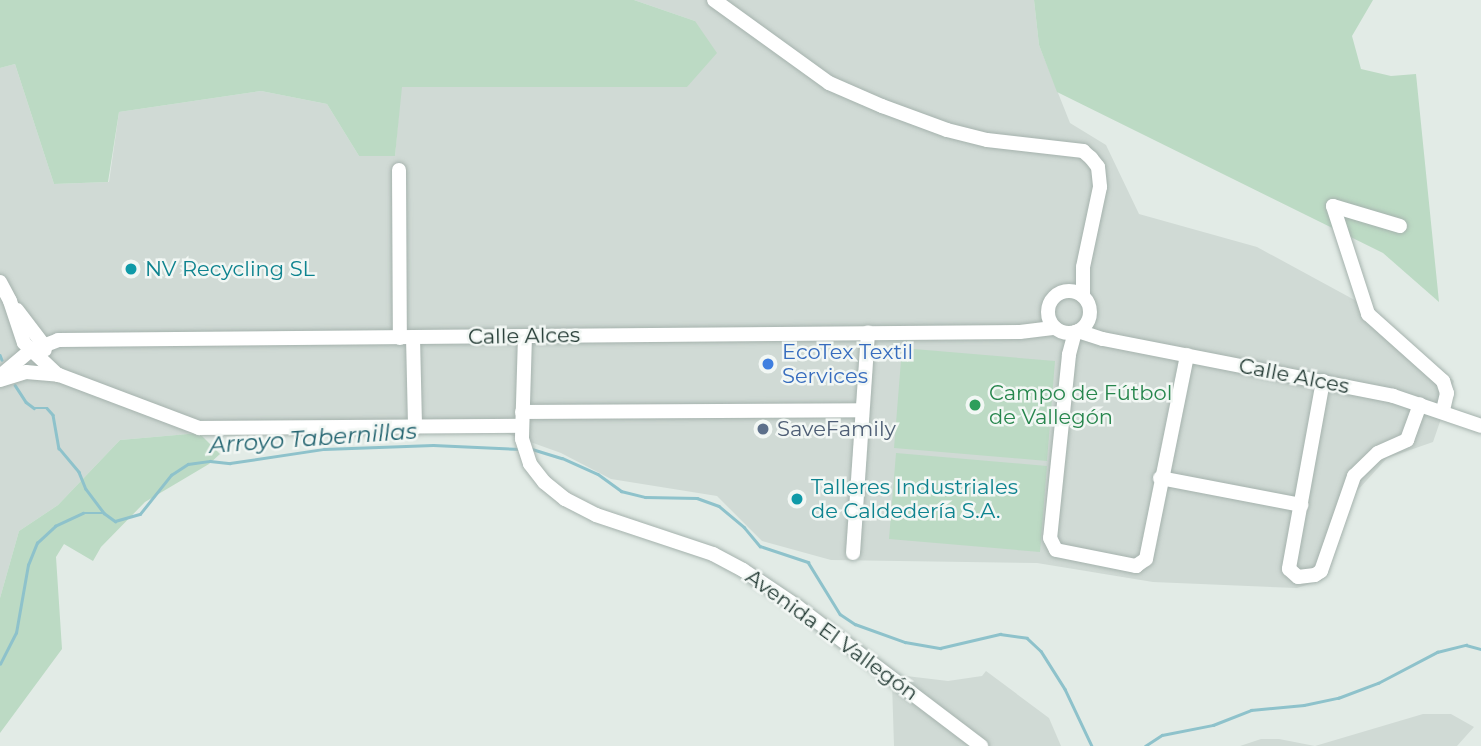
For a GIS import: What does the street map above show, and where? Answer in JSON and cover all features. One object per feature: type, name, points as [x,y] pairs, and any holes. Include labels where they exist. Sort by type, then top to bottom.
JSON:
[{"type":"street","points":[[714,0],[829,83],[882,106],[947,130],[987,140],[1083,151],[1098,166],[1100,187],[1083,267],[1083,296]]},
{"type":"street","points":[[399,170],[406,337],[415,428]]},
{"type":"street","points":[[1400,226],[1333,206],[1368,314],[1443,381],[1447,393],[1443,411]]},
{"type":"street","points":[[1020,332],[1048,313],[1053,298],[1068,290],[1083,267]]},
{"type":"street","points":[[0,282],[10,301],[43,344],[47,358],[59,376]]},
{"type":"street","points":[[1068,290],[1083,296],[1090,305],[1089,320],[1103,339]]},
{"type":"street","points":[[10,301],[30,351],[59,376]]},
{"type":"street","points":[[1048,313],[1068,331],[1069,355],[1052,546],[1056,550],[1136,566],[1143,564],[1187,355]]},
{"type":"street","points":[[1068,331],[1089,320]]},
{"type":"street","points":[[17,324],[3,374],[26,372],[59,376],[199,428],[522,426],[862,410]]},
{"type":"street","name":"Calle Alces","points":[[3,374],[30,351],[58,340],[1068,331],[1323,381],[1420,404],[1481,426]]},
{"type":"street","points":[[853,553],[868,333]]},
{"type":"street","points":[[522,426],[525,336]]},
{"type":"street","points":[[1323,381],[1289,569],[1298,577],[1321,571],[1354,476],[1378,453],[1407,440],[1420,404]]},
{"type":"street","name":"Avenida El Vallegón","points":[[522,426],[530,464],[565,499],[596,515],[713,554],[767,584],[981,746]]},
{"type":"street","points":[[1160,478],[1301,505]]},
{"type":"shaded area","points":[[634,0],[1034,0],[1039,45],[1070,123],[1106,145],[1139,214],[1257,247],[1373,310],[1454,381],[1433,442],[1387,458],[1356,492],[1322,580],[1297,588],[1153,582],[1037,563],[831,560],[762,541],[717,496],[611,479],[561,453],[505,433],[199,433],[120,440],[58,505],[19,531],[0,598],[0,68],[15,64],[54,184],[109,182],[119,112],[261,91],[327,104],[359,156],[395,156],[401,87],[687,87],[695,21]]},
{"type":"shaded area","points":[[986,671],[1049,718],[1061,746],[894,746],[892,683],[898,675],[948,681],[982,676]]},
{"type":"shaded area","points":[[1423,714],[1451,714],[1474,727],[1457,746],[1315,746]]},
{"type":"shaded area","points":[[1261,739],[1279,739],[1315,746],[1240,746]]},
{"type":"green space","points":[[0,0],[634,0],[695,21],[717,53],[687,87],[402,87],[395,156],[359,156],[327,104],[261,91],[119,112],[108,182],[54,184],[15,64],[0,68]]},
{"type":"green space","points":[[1034,0],[1373,0],[1352,36],[1361,69],[1391,76],[1416,74],[1439,302],[1383,253],[1057,92],[1039,45]]},
{"type":"green space","name":"Campo de Fútbol de Vallegón","points":[[902,348],[1055,361],[1047,461],[894,448]]},
{"type":"green space","points":[[199,433],[220,454],[209,464],[145,502],[101,547],[93,561],[64,544],[56,557],[62,649],[0,733],[0,598],[19,531],[58,505],[120,440]]},
{"type":"green space","points":[[896,453],[1047,466],[1040,552],[889,539]]},
{"type":"waterway","points":[[0,355],[2,360]]},
{"type":"waterway","name":"Arroyo Tabernillas","points":[[15,385],[26,402],[34,408],[47,408],[53,415],[59,448],[79,472],[86,489],[104,513],[115,521],[140,514],[171,475],[188,464],[210,461],[230,463],[324,449],[433,445],[521,449]]},
{"type":"waterway","name":"Arroyo Tabernillas","points":[[532,449],[562,458],[598,474],[621,491],[645,497],[697,498],[719,506],[744,527],[760,546],[808,562],[840,614],[855,624],[905,642],[940,648],[1000,634],[1027,638],[1041,651],[1065,689],[1092,746]]},
{"type":"waterway","points":[[0,664],[16,633],[28,565],[37,543],[55,526],[83,513],[102,513]]},
{"type":"waterway","name":"Arroyo Tabernillas","points":[[1145,746],[1162,735],[1213,725],[1251,710],[1304,705],[1338,698],[1378,683],[1437,652],[1466,645],[1481,649]]},
{"type":"place","name":"NV Recycling SL","points":[[131,269]]},
{"type":"place","name":"EcoTex Textil Services","points":[[768,364]]},
{"type":"place","name":"Campo de Fútbol de Vallegón","points":[[975,405]]},
{"type":"place","name":"SaveFamily","points":[[763,429]]},
{"type":"place","name":"Talleres Industriales de Caldedería S.A.","points":[[797,499]]}]
